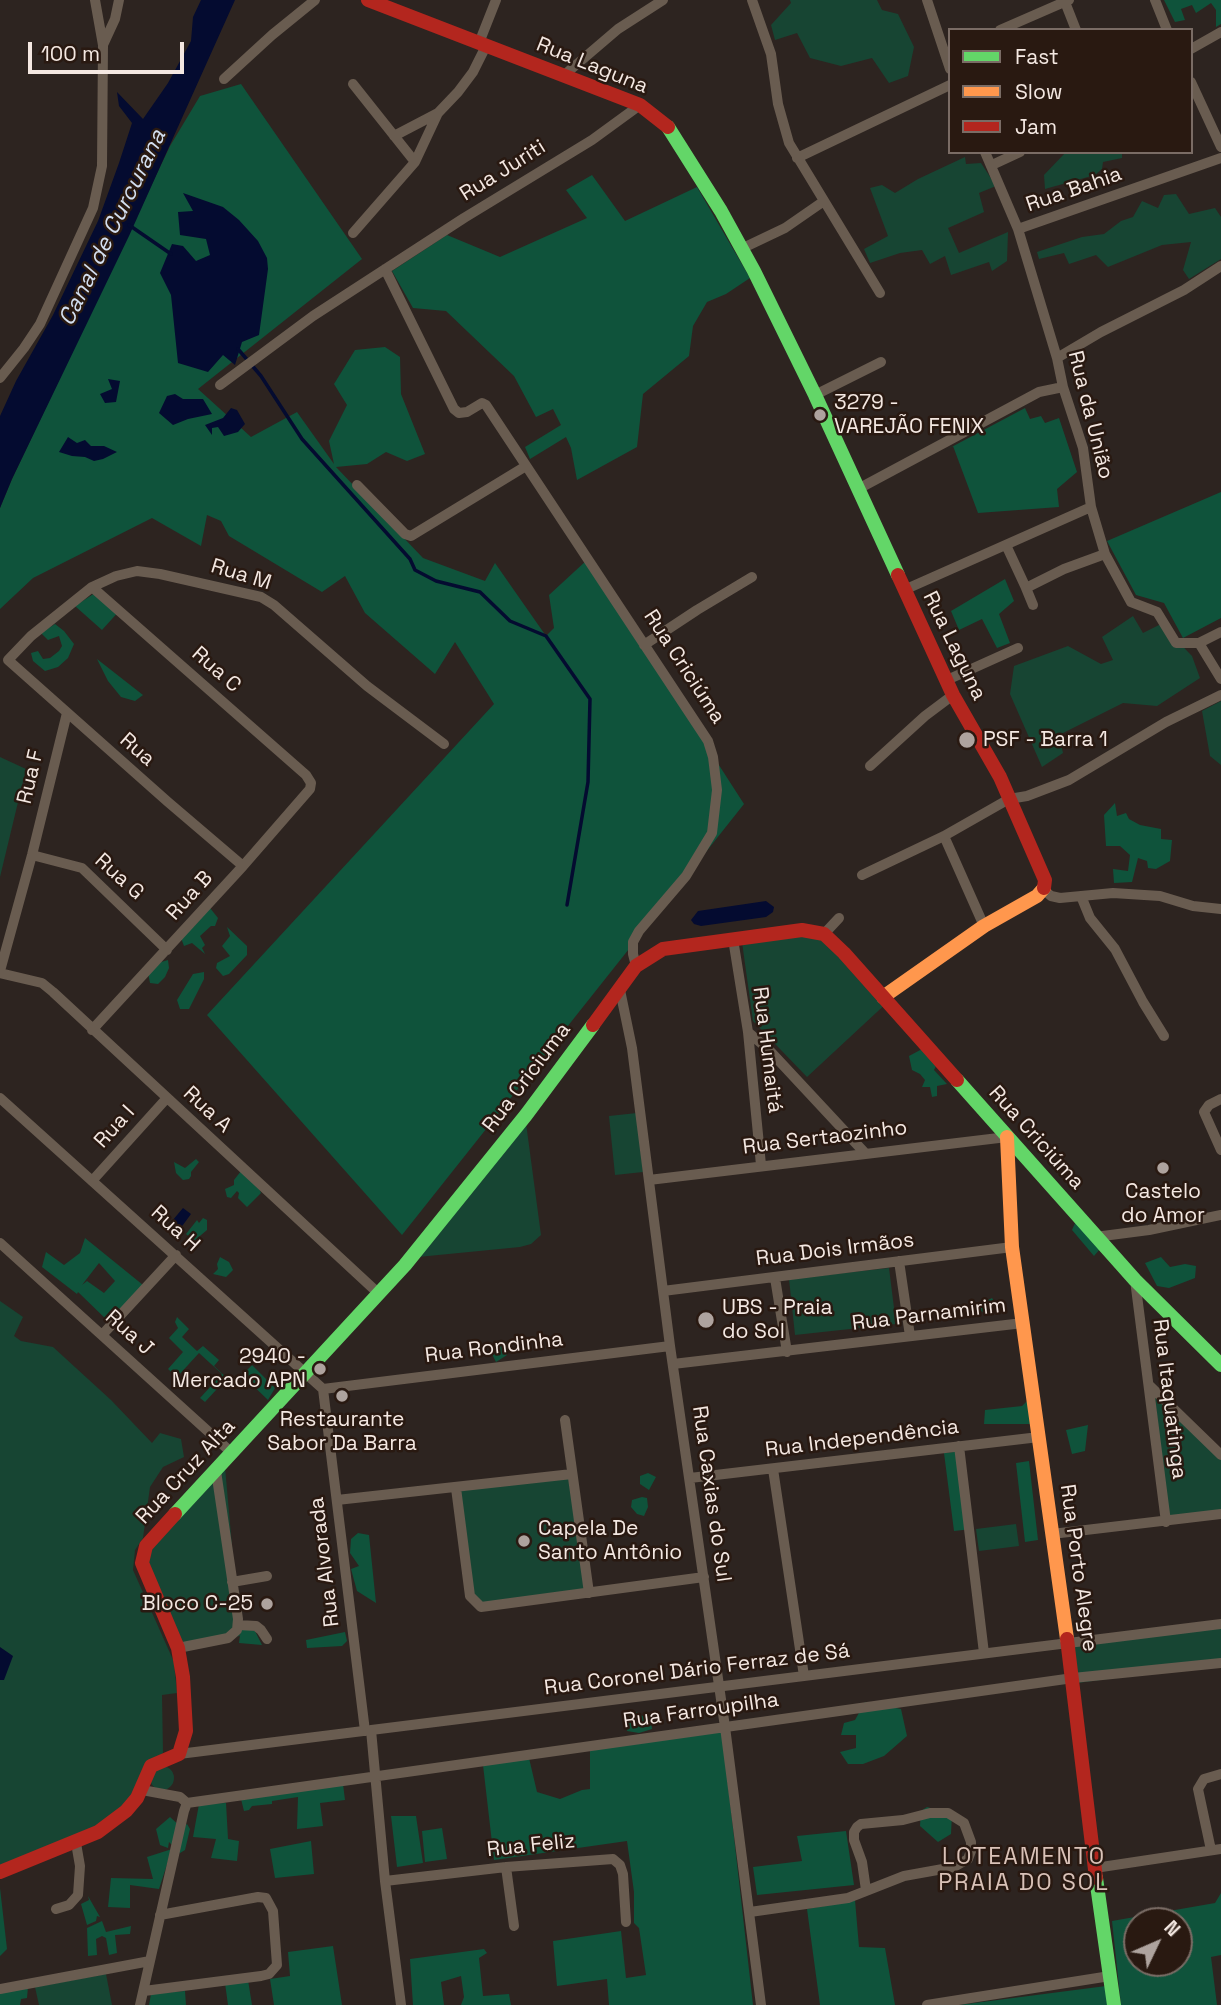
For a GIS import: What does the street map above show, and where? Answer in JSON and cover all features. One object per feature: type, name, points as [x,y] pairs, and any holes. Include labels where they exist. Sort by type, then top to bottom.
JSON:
[{"type":"street","points":[[0,378],[40,324],[93,208],[102,166],[103,45],[95,0]]},
{"type":"street","points":[[103,45],[115,19],[119,0]]},
{"type":"street","points":[[224,79],[272,34],[316,0]]},
{"type":"street","name":"Rua Laguna","points":[[368,0],[640,105],[669,128],[743,248],[815,395],[953,695],[981,742],[1009,799],[1041,869],[1045,880],[1044,890]]},
{"type":"street","points":[[354,233],[415,162],[438,113],[473,72],[496,0]]},
{"type":"street","points":[[563,76],[618,29],[663,0]]},
{"type":"street","points":[[752,0],[771,54],[784,131],[797,158],[880,293]]},
{"type":"street","points":[[927,0],[947,53]]},
{"type":"street","points":[[1155,0],[1166,28]]},
{"type":"street","points":[[1005,28],[1067,1],[1075,28]]},
{"type":"street","points":[[1193,48],[1221,33]]},
{"type":"street","points":[[353,83],[415,162]]},
{"type":"street","points":[[797,158],[948,86]]},
{"type":"street","points":[[1193,86],[1221,147]]},
{"type":"street","name":"Rua Juriti","points":[[220,385],[313,316],[592,139],[640,105]]},
{"type":"street","points":[[394,136],[438,113]]},
{"type":"street","name":"Rua da União","points":[[986,154],[1018,229],[1057,358],[1063,387],[1085,456],[1091,507],[1105,554],[1131,602],[1157,612],[1176,643],[1199,643]]},
{"type":"street","points":[[992,165],[1016,154]]},
{"type":"street","name":"Rua Bahia","points":[[1018,229],[1221,158]]},
{"type":"street","points":[[743,248],[785,228],[824,201]]},
{"type":"street","points":[[1057,358],[1101,332],[1184,290],[1221,266]]},
{"type":"street","name":"Rua Criciúma","points":[[385,269],[454,409],[459,413],[467,412],[479,404],[486,405],[708,741],[717,790],[715,821],[709,842],[685,876],[639,931],[634,942],[636,966]]},
{"type":"street","points":[[815,395],[881,362]]},
{"type":"street","points":[[858,489],[1039,392],[1063,387]]},
{"type":"street","points":[[357,485],[405,534],[411,536],[526,467]]},
{"type":"street","points":[[904,590],[1091,507]]},
{"type":"street","points":[[1006,544],[1034,605]]},
{"type":"street","points":[[1026,588],[1064,569],[1105,554]]},
{"type":"street","name":"Rua M","points":[[8,660],[31,636],[93,587],[116,576],[137,571],[160,574],[261,597],[367,686],[444,744]]},
{"type":"street","points":[[644,645],[752,577]]},
{"type":"street","name":"Rua C","points":[[93,587],[312,783]]},
{"type":"street","points":[[1221,632],[1199,643],[1221,679]]},
{"type":"street","points":[[947,680],[1018,648]]},
{"type":"street","name":"Rua","points":[[8,660],[243,866]]},
{"type":"street","points":[[870,766],[925,716],[953,695]]},
{"type":"street","points":[[862,875],[944,836],[1009,799],[1027,796],[1069,780],[1166,722],[1221,695]]},
{"type":"street","name":"Rua F","points":[[0,972],[33,855],[66,713]]},
{"type":"street","name":"Rua B","points":[[92,1030],[243,866],[310,789],[312,783]]},
{"type":"street","points":[[944,836],[984,926]]},
{"type":"street","name":"Rua G","points":[[33,855],[82,868],[167,950]]},
{"type":"street","points":[[883,997],[984,926],[1044,890],[1051,896],[1113,893],[1160,896],[1193,906],[1221,909]]},
{"type":"street","points":[[1081,896],[1090,918],[1115,949],[1164,1036]]},
{"type":"street","points":[[824,934],[839,918]]},
{"type":"street","name":"Rua Criciuma","points":[[320,1360],[405,1265],[519,1124],[636,966],[663,950],[802,930],[824,934]]},
{"type":"street","name":"Rua Criciúma","points":[[824,934],[1095,1237],[1221,1365]]},
{"type":"street","name":"Rua Humaitá","points":[[733,939],[748,1032],[761,1165]]},
{"type":"street","name":"Rua A","points":[[0,972],[42,983],[378,1293]]},
{"type":"street","name":"Rua Caxias do Sul","points":[[620,990],[632,1048],[670,1346],[725,1727],[761,2005]]},
{"type":"street","points":[[748,1032],[769,1050],[864,1152]]},
{"type":"street","name":"Rua H","points":[[0,1098],[323,1389]]},
{"type":"street","name":"Rua I","points":[[92,1181],[166,1099]]},
{"type":"street","points":[[1221,1099],[1209,1105],[1204,1114],[1221,1150]]},
{"type":"street","name":"Rua Sertaozinho","points":[[649,1180],[1006,1136]]},
{"type":"street","name":"Rua Porto Alegre","points":[[1006,1136],[1012,1247],[1073,1678],[1114,2005]]},
{"type":"street","points":[[1095,1237],[1221,1216]]},
{"type":"street","name":"Rua J","points":[[0,1243],[232,1452]]},
{"type":"street","name":"Rua Dois Irmãos","points":[[663,1291],[1012,1247]]},
{"type":"street","points":[[103,1334],[176,1255]]},
{"type":"street","points":[[899,1261],[910,1336]]},
{"type":"street","points":[[775,1278],[787,1352]]},
{"type":"street","name":"Rua Itaquatinga","points":[[1135,1280],[1166,1522]]},
{"type":"street","name":"Rua Parnamirim","points":[[673,1364],[1023,1323]]},
{"type":"street","name":"Rua Rondinha","points":[[323,1389],[670,1346]]},
{"type":"street","name":"Rua Cruz Alta","points":[[178,1754],[186,1737],[186,1718],[178,1648],[143,1569],[142,1557],[146,1546],[320,1360]]},
{"type":"street","points":[[1149,1385],[1221,1455]]},
{"type":"street","name":"Rua Alvorada","points":[[323,1389],[368,1731],[377,1777],[385,1881],[401,2005]]},
{"type":"street","points":[[565,1420],[589,1594]]},
{"type":"street","name":"Rua Independência","points":[[690,1478],[1039,1437]]},
{"type":"street","points":[[959,1446],[984,1653]]},
{"type":"street","points":[[773,1469],[804,1676]]},
{"type":"street","points":[[178,1648],[228,1638],[233,1635],[238,1625],[216,1471]]},
{"type":"street","points":[[337,1500],[572,1474]]},
{"type":"street","points":[[456,1488],[470,1596],[481,1607],[704,1577]]},
{"type":"street","points":[[1052,1534],[1221,1514]]},
{"type":"street","points":[[232,1582],[267,1576]]},
{"type":"street","name":"Rua Coronel Dário Ferraz de Sá","points":[[178,1754],[1221,1624]]},
{"type":"street","points":[[238,1625],[256,1626],[267,1639]]},
{"type":"street","name":"Rua Farroupilha","points":[[187,1803],[1073,1678],[1221,1663]]},
{"type":"street","points":[[0,1872],[76,1843],[113,1822],[126,1811],[142,1790],[151,1766],[178,1754]]},
{"type":"street","points":[[1095,1868],[1216,1850],[1198,1789],[1204,1779],[1221,1774]]},
{"type":"street","points":[[140,2005],[187,1803],[180,1797],[142,1790]]},
{"type":"street","points":[[750,1912],[838,1901],[904,1877],[938,1871],[962,1863],[971,1851],[971,1842],[964,1823],[948,1813],[930,1813],[857,1827],[854,1840],[862,1861],[866,1890]]},
{"type":"street","points":[[56,1909],[69,1905],[78,1895],[80,1866],[76,1843]]},
{"type":"street","name":"Rua Feliz","points":[[385,1881],[506,1867],[612,1859],[620,1865],[623,1874],[626,1922]]},
{"type":"street","points":[[506,1867],[514,1926]]},
{"type":"street","points":[[144,1991],[261,1976],[269,1974],[277,1965],[273,1911],[265,1898],[258,1897],[160,1915]]},
{"type":"street","points":[[0,1989],[150,1961]]},
{"type":"street","points":[[927,2005],[1110,1976]]},
{"type":"green space","points":[[790,0],[877,0],[882,10],[898,14],[914,47],[908,76],[889,83],[872,58],[841,66],[810,58],[797,33],[775,40],[771,25],[791,3]]},
{"type":"green space","points":[[1164,0],[1221,0],[1221,24],[1216,27],[1216,10],[1211,3],[1196,13],[1192,5],[1181,9],[1185,20],[1175,22]]},
{"type":"green space","points":[[241,84],[362,259],[198,389],[251,437],[297,412],[334,464],[329,441],[347,405],[334,384],[355,350],[385,347],[400,357],[401,394],[425,454],[407,461],[386,452],[367,464],[336,467],[423,558],[485,581],[495,563],[546,636],[554,628],[549,595],[587,560],[744,804],[402,1235],[207,1015],[494,704],[455,642],[435,674],[365,613],[345,576],[322,592],[229,536],[221,521],[207,515],[201,546],[152,518],[33,578],[0,609],[0,508],[12,479],[170,146],[200,96]]},
{"type":"green space","points":[[1064,154],[1122,154],[1122,158],[1103,162],[1102,169],[1095,175],[1045,189],[1044,175]]},
{"type":"green space","points":[[965,157],[966,164],[981,163],[996,186],[979,193],[984,212],[948,228],[959,253],[1008,232],[1007,261],[992,271],[989,262],[951,275],[945,256],[930,264],[922,250],[900,253],[870,263],[864,249],[888,236],[870,188],[882,185],[895,193]]},
{"type":"green space","points":[[592,175],[625,221],[697,187],[750,278],[726,294],[707,302],[693,326],[689,356],[643,394],[637,447],[577,480],[571,448],[566,437],[530,459],[525,447],[561,425],[553,409],[536,417],[514,376],[446,311],[413,308],[392,271],[447,235],[500,257],[587,218],[566,190]]},
{"type":"green space","points":[[1176,194],[1189,214],[1215,208],[1221,217],[1221,259],[1189,279],[1183,270],[1191,242],[1162,245],[1108,267],[1096,255],[1069,264],[1064,253],[1039,259],[1037,252],[1082,237],[1104,234],[1121,221],[1133,217],[1142,201],[1158,208],[1164,195]]},
{"type":"green space","points":[[1025,408],[1030,419],[1041,416],[1045,423],[1059,418],[1077,472],[1057,489],[1059,507],[978,513],[953,446]]},
{"type":"green space","points":[[1221,492],[1221,618],[1183,638],[1164,603],[1136,595],[1107,541]]},
{"type":"green space","points":[[1005,579],[1014,601],[999,614],[1010,643],[997,648],[982,619],[959,630],[951,611]]},
{"type":"green space","points":[[101,589],[121,609],[102,630],[75,606]]},
{"type":"green space","points":[[1133,616],[1143,633],[1161,624],[1192,656],[1200,678],[1157,706],[1123,703],[1059,735],[1063,753],[1042,767],[1010,694],[1014,666],[1068,646],[1101,664],[1113,660],[1102,637]]},
{"type":"green space","points":[[55,624],[74,644],[68,658],[58,667],[45,671],[33,661],[31,653],[38,651],[43,659],[50,658],[59,651],[62,646],[59,636],[48,640],[41,633]]},
{"type":"green space","points":[[97,659],[143,695],[135,701],[121,697],[108,681]]},
{"type":"green space","points":[[1221,701],[1221,765],[1210,756],[1202,711]]},
{"type":"green space","points":[[0,757],[26,769],[0,877]]},
{"type":"green space","points":[[1115,803],[1117,816],[1126,813],[1129,819],[1140,825],[1161,829],[1161,839],[1172,840],[1170,861],[1156,869],[1148,868],[1147,861],[1138,858],[1132,882],[1114,883],[1113,869],[1128,871],[1130,855],[1120,846],[1106,846],[1104,815]]},
{"type":"green space","points":[[210,908],[218,918],[215,926],[211,926],[200,936],[205,945],[202,948],[205,954],[192,943],[184,946],[181,938],[199,921],[196,914]]},
{"type":"green space","points":[[227,927],[247,946],[247,955],[229,974],[223,976],[216,968],[217,963],[230,956],[222,946],[230,936]]},
{"type":"green space","points":[[821,928],[891,999],[807,1077],[753,1021],[741,935]]},
{"type":"green space","points":[[168,960],[169,968],[165,977],[158,984],[150,983],[148,973],[158,963]]},
{"type":"green space","points":[[204,972],[204,979],[189,1009],[180,1009],[177,1000],[193,974]]},
{"type":"green space","points":[[924,1048],[938,1062],[934,1070],[947,1084],[937,1086],[937,1096],[932,1097],[930,1087],[922,1087],[925,1080],[912,1070],[909,1056]]},
{"type":"green space","points":[[637,1113],[643,1172],[615,1175],[609,1116]]},
{"type":"green space","points":[[526,1123],[541,1235],[531,1244],[520,1247],[418,1257]]},
{"type":"green space","points":[[196,1159],[199,1162],[191,1176],[183,1180],[176,1173],[174,1162],[185,1168]]},
{"type":"green space","points":[[241,1171],[257,1184],[261,1193],[247,1207],[238,1198],[237,1191],[231,1198],[227,1197],[225,1189],[234,1185],[234,1180]]},
{"type":"green space","points":[[1079,1214],[1106,1242],[1094,1256],[1072,1230]]},
{"type":"green space","points":[[203,1218],[207,1220],[207,1230],[194,1241],[186,1234],[197,1220],[199,1223]]},
{"type":"green space","points":[[85,1238],[143,1285],[110,1323],[78,1292],[77,1294],[42,1267],[46,1252],[64,1265],[80,1253]],"holes":[[[99,1263],[115,1281],[104,1293],[87,1281],[82,1285]]]},
{"type":"green space","points":[[220,1257],[229,1262],[233,1270],[226,1277],[213,1274],[218,1269]]},
{"type":"green space","points":[[1161,1257],[1170,1267],[1185,1264],[1196,1266],[1195,1278],[1169,1288],[1157,1286],[1145,1263]]},
{"type":"green space","points":[[889,1268],[896,1324],[795,1335],[789,1279]]},
{"type":"green space","points":[[992,1298],[996,1304],[1006,1304],[1004,1311],[994,1310],[985,1314],[980,1310],[984,1302]]},
{"type":"green space","points":[[0,1301],[23,1317],[14,1336],[21,1341],[53,1347],[111,1400],[152,1443],[160,1433],[181,1439],[184,1457],[163,1467],[150,1487],[143,1538],[135,1550],[133,1570],[174,1662],[177,1693],[162,1695],[163,1753],[147,1764],[131,1799],[103,1824],[0,1868]]},
{"type":"green space","points":[[177,1317],[189,1329],[182,1337],[197,1351],[203,1346],[219,1360],[214,1366],[227,1378],[205,1402],[200,1398],[222,1374],[199,1353],[177,1377],[168,1369],[183,1352],[169,1338],[178,1328],[175,1322]]},
{"type":"green space","points":[[495,1344],[506,1344],[507,1355],[496,1362],[491,1352]]},
{"type":"green space","points":[[252,1365],[275,1388],[268,1400],[242,1375]]},
{"type":"green space","points":[[1154,1390],[1221,1455],[1221,1514],[1169,1521]]},
{"type":"green space","points":[[1028,1400],[1033,1424],[984,1424],[985,1410],[1022,1406]]},
{"type":"green space","points":[[1088,1425],[1085,1451],[1072,1454],[1066,1430]]},
{"type":"green space","points":[[963,1451],[972,1529],[954,1531],[944,1453]]},
{"type":"green space","points":[[1029,1461],[1038,1540],[1025,1542],[1016,1463]]},
{"type":"green space","points":[[225,1467],[240,1636],[178,1647],[145,1552]]},
{"type":"green space","points":[[648,1473],[656,1477],[649,1490],[640,1484],[640,1476]]},
{"type":"green space","points":[[572,1474],[589,1593],[476,1604],[456,1488]]},
{"type":"green space","points":[[647,1498],[648,1507],[644,1516],[637,1514],[631,1507],[632,1500]]},
{"type":"green space","points":[[1016,1524],[1019,1546],[979,1551],[976,1529]]},
{"type":"green space","points":[[358,1533],[369,1535],[376,1603],[357,1591],[351,1569],[359,1566],[350,1553],[351,1539]]},
{"type":"green space","points":[[1221,1622],[1221,1664],[1078,1683],[1073,1639]]},
{"type":"green space","points":[[241,1628],[255,1631],[262,1645],[239,1643]]},
{"type":"green space","points":[[345,1632],[347,1641],[342,1646],[307,1648],[306,1640]]},
{"type":"green space","points":[[865,1702],[901,1709],[907,1736],[884,1756],[863,1764],[848,1764],[840,1752],[856,1748],[856,1735],[841,1735],[844,1723],[855,1720]]},
{"type":"green space","points":[[636,1712],[651,1721],[652,1729],[639,1733],[627,1731],[629,1717]]},
{"type":"green space","points":[[722,1731],[753,2005],[609,2005],[607,1979],[557,1986],[553,1941],[621,1931],[626,1978],[646,1975],[639,1928],[634,1923],[634,1892],[627,1841],[494,1860],[483,1765],[529,1758],[537,1792],[560,1799],[590,1789],[590,1749]]},
{"type":"green space","points":[[162,1766],[170,1770],[174,1778],[170,1786],[162,1790],[154,1786],[150,1778],[154,1770]]},
{"type":"green space","points":[[342,1776],[345,1800],[320,1803],[323,1826],[297,1829],[298,1797],[252,1806],[244,1811],[241,1799]]},
{"type":"green space","points":[[226,1803],[228,1839],[239,1841],[237,1861],[211,1858],[216,1839],[193,1837],[199,1804]]},
{"type":"green space","points":[[927,1807],[952,1814],[951,1834],[938,1842],[920,1826],[921,1811]]},
{"type":"green space","points":[[391,1816],[416,1816],[423,1863],[397,1867]]},
{"type":"green space","points":[[170,1817],[182,1828],[187,1824],[190,1829],[185,1850],[180,1853],[169,1842],[168,1848],[160,1845],[156,1829]]},
{"type":"green space","points":[[442,1828],[447,1859],[425,1862],[422,1831]]},
{"type":"green space","points":[[846,1831],[854,1885],[757,1895],[753,1867],[802,1861],[797,1836]]},
{"type":"green space","points":[[311,1841],[314,1874],[275,1878],[270,1849]]},
{"type":"green space","points":[[172,1849],[159,1889],[130,1885],[130,1908],[108,1907],[111,1878],[153,1879],[147,1857]]},
{"type":"green space","points":[[0,1888],[7,1949],[0,1956]]},
{"type":"green space","points":[[1221,1893],[1221,1955],[1211,1957],[1217,2005],[1121,2005],[1112,1921],[1123,1919],[1123,1977],[1193,1977],[1192,1907],[1215,1903]]},
{"type":"green space","points":[[88,1896],[100,1917],[97,1916],[96,1921],[87,1925],[81,1904],[89,1900]]},
{"type":"green space","points":[[855,1900],[859,1947],[885,1948],[895,2005],[820,2005],[807,1909]]},
{"type":"green space","points":[[102,1921],[106,1932],[131,1926],[130,1934],[115,1935],[117,1953],[109,1955],[106,1938],[102,1936],[96,1939],[97,1955],[88,1956],[87,1928]]},
{"type":"green space","points":[[333,1946],[342,2005],[274,2005],[270,1979],[290,1976],[288,1952]]},
{"type":"green space","points":[[484,1949],[487,1953],[479,1958],[483,1996],[509,1994],[511,2005],[461,2005],[464,1997],[461,1976],[441,1982],[444,2005],[413,2005],[410,1959]]},
{"type":"green space","points":[[106,1974],[112,2005],[39,2005],[35,1987]]},
{"type":"green space","points":[[248,1980],[252,2005],[228,2005],[225,1983]]},
{"type":"green space","points":[[1106,1986],[1108,2005],[959,2005]]},
{"type":"green space","points":[[28,1987],[27,1998],[21,1999],[20,2005],[0,2005],[0,1992]]},
{"type":"green space","points":[[185,1991],[186,2005],[149,2005],[151,1994]]},
{"type":"water","name":"Canal de Curcurana","points":[[201,0],[235,0],[129,236],[0,508],[0,416],[98,221],[119,163],[132,123],[119,106],[117,92],[143,119],[168,83],[191,41],[193,17]]},
{"type":"water","points":[[183,193],[223,207],[258,241],[267,258],[268,269],[259,335],[242,342],[235,365],[223,355],[208,372],[178,363],[171,295],[160,273],[172,244],[183,246],[196,261],[210,255],[206,239],[180,235],[178,212],[193,211]]},
{"type":"water","points":[[108,379],[120,381],[116,402],[105,403],[100,394],[112,389]]},
{"type":"water","points":[[175,394],[183,399],[203,399],[212,414],[173,425],[159,413],[167,396]]},
{"type":"water","points":[[231,408],[237,410],[245,424],[238,432],[224,436],[218,427],[212,428],[212,435],[205,425],[223,418]]},
{"type":"water","points":[[68,437],[77,443],[85,440],[91,446],[104,446],[117,452],[94,461],[59,452]]},
{"type":"water","points":[[766,901],[774,907],[773,912],[766,917],[701,926],[691,920],[698,911]]},
{"type":"water","points":[[183,1208],[191,1214],[180,1229],[172,1221]]},
{"type":"water","points":[[0,1647],[13,1656],[4,1680],[0,1680]]},
{"type":"waterway","name":"Canal de Curcurana","points":[[129,225],[171,254]]},
{"type":"waterway","points":[[238,349],[261,376],[302,439],[410,559],[415,570],[436,581],[480,592],[510,621],[546,636],[590,699],[588,782],[567,905]]},
{"type":"traffic: fast","points":[[668,127],[721,211],[754,271],[898,575]]},
{"type":"traffic: fast","points":[[175,1514],[405,1265],[526,1115],[593,1025]]},
{"type":"traffic: fast","points":[[957,1080],[1135,1280],[1221,1365]]},
{"type":"traffic: fast","points":[[1096,1878],[1114,2005]]},
{"type":"traffic: slow","points":[[883,997],[984,926],[1037,896],[1044,888]]},
{"type":"traffic: slow","points":[[1007,1137],[1012,1247],[1067,1639]]},
{"type":"traffic: jam","points":[[368,0],[640,105],[668,127]]},
{"type":"traffic: jam","points":[[898,575],[953,695],[1000,777],[1045,880],[1044,888]]},
{"type":"traffic: jam","points":[[593,1025],[636,966],[663,949],[802,930],[824,934],[844,953],[957,1080]]},
{"type":"traffic: jam","points":[[0,1872],[98,1832],[126,1811],[137,1798],[151,1766],[179,1754],[186,1731],[183,1677],[178,1648],[142,1563],[146,1546],[175,1514]]},
{"type":"traffic: jam","points":[[1067,1639],[1096,1878]]},
{"type":"place","name":"3279 - VAREJÃO FENIX","points":[[820,415]]},
{"type":"place","name":"PSF - Barra 1","points":[[967,740]]},
{"type":"place","name":"Castelo do Amor","points":[[1163,1168]]},
{"type":"place","name":"UBS - Praia do Sol","points":[[706,1320]]},
{"type":"place","name":"2940 - Mercado APN","points":[[320,1369]]},
{"type":"place","name":"Restaurante Sabor Da Barra","points":[[342,1396]]},
{"type":"place","name":"Capela De Santo Antônio","points":[[524,1541]]},
{"type":"place","name":"Bloco C-25","points":[[267,1604]]},
{"type":"district","name":"LOTEAMENTO PRAIA DO SOL","points":[[1024,1871]]}]
